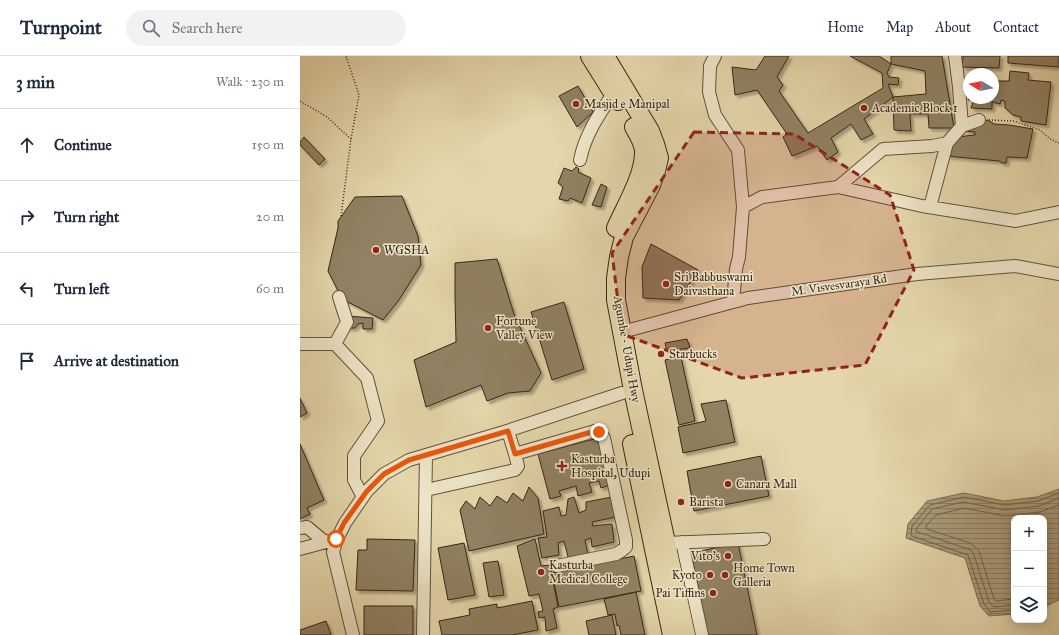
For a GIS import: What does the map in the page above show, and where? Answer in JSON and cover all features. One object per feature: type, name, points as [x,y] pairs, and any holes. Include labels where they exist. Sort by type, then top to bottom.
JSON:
[{"type":"highway","name":"Agumbe - Udupi Hwy","points":[[590,56],[639,136],[644,149],[643,163],[639,176],[612,238],[608,255],[606,280],[607,305],[674,543],[686,635]]},
{"type":"highway","name":"Agumbe - Udupi Hwy","points":[[605,56],[650,130],[659,158],[652,184],[624,237],[619,257],[616,278],[616,333],[622,393],[672,635]]},
{"type":"street","points":[[715,56],[710,66],[709,92],[716,115],[738,150],[744,207],[733,302]]},
{"type":"street","points":[[955,56],[962,126]]},
{"type":"street","points":[[580,160],[582,149],[591,130],[613,94]]},
{"type":"street","points":[[930,207],[946,143],[962,126],[980,120]]},
{"type":"street","points":[[838,187],[883,149],[932,146],[946,143]]},
{"type":"street","points":[[744,207],[762,198],[838,187],[930,207],[1016,221],[1059,212]]},
{"type":"street","name":"M. Visvesvaraya Rd","points":[[616,333],[748,298],[917,274],[1015,266],[1059,274]]},
{"type":"street","points":[[736,269],[748,298]]},
{"type":"street","points":[[335,344],[347,322],[339,297]]},
{"type":"street","points":[[300,344],[335,344],[367,378],[378,421],[354,456],[354,480],[363,497]]},
{"type":"street","points":[[300,549],[331,541],[367,491],[384,474],[409,460],[508,431],[622,393]]},
{"type":"street","points":[[426,490],[515,470],[518,466],[508,431]]},
{"type":"street","points":[[515,454],[595,431],[599,432],[604,438],[626,540],[626,547],[616,554],[556,566]]},
{"type":"street","points":[[423,635],[426,455]]},
{"type":"street","points":[[300,528],[307,527],[331,541],[353,635]]},
{"type":"street","points":[[702,635],[674,543],[764,539]]},
{"type":"path","points":[[341,216],[351,139],[359,95],[346,56]]},
{"type":"path","points":[[300,101],[327,117],[351,139]]},
{"type":"path","points":[[980,120],[1014,121],[1040,130],[1050,139],[1059,143]]},
{"type":"highlighted area","points":[[694,132],[794,134],[890,195],[914,270],[865,365],[742,378],[622,334],[612,253]]},
{"type":"water","points":[[1059,489],[1059,600],[1047,606],[1047,515],[1011,515],[1011,614],[989,616],[980,606],[965,558],[906,538],[908,524],[927,501],[964,493],[1004,501],[1037,497]]},
{"type":"building","name":"Academic Block 1","points":[[765,56],[789,56],[777,77],[783,85],[779,91],[808,133],[883,88],[882,73],[850,56],[879,56],[891,64],[887,73],[889,77],[899,78],[898,85],[888,84],[893,97],[864,119],[873,134],[861,140],[851,124],[831,138],[838,152],[827,160],[817,146],[792,156],[783,137],[787,134],[757,90],[735,95],[732,67],[756,70]]},
{"type":"building","points":[[891,56],[942,56],[954,128],[929,128],[928,114],[910,114],[911,131],[894,130],[893,97],[926,94],[925,71],[891,64]]},
{"type":"building","points":[[963,56],[1000,56],[999,68],[962,67]]},
{"type":"building","points":[[1008,56],[1059,56],[1059,67],[1008,63]]},
{"type":"building","points":[[1010,71],[1029,73],[1028,80],[1051,82],[1046,125],[1021,121],[1021,117],[1013,115],[1005,108],[1005,101],[1001,100],[999,104],[999,81],[1009,81]]},
{"type":"building","name":"Masjid e Manipal","points":[[578,86],[593,112],[577,127],[559,96]]},
{"type":"building","points":[[972,104],[992,104],[992,109],[971,108]]},
{"type":"building","points":[[988,120],[994,124],[1033,129],[1027,158],[1007,157],[1006,163],[1002,163],[999,161],[947,156],[956,137],[975,135],[975,132],[962,131]]},
{"type":"building","points":[[304,137],[325,159],[319,165],[300,145],[300,142]]},
{"type":"building","points":[[576,167],[579,169],[578,172],[591,178],[582,203],[570,198],[568,201],[559,199],[563,187],[558,183],[564,168],[572,171]]},
{"type":"building","points":[[601,184],[607,187],[601,207],[592,205]]},
{"type":"building","name":"WGSHA","points":[[402,196],[418,236],[421,265],[399,300],[383,320],[342,299],[328,271],[338,228],[338,221],[355,197]]},
{"type":"building","name":"Sri Babbuswami Daivasthana","points":[[651,244],[698,270],[679,300],[643,298],[642,267]]},
{"type":"building","name":"Fortune Valley View","points":[[497,259],[514,314],[541,373],[530,391],[508,393],[487,401],[481,385],[426,407],[414,360],[456,342],[455,263]]},
{"type":"building","points":[[564,302],[584,369],[552,380],[531,312]]},
{"type":"building","points":[[348,316],[373,318],[372,329],[363,329],[363,323],[358,324],[355,328],[347,328]]},
{"type":"building","points":[[687,339],[690,348],[667,351],[665,343]]},
{"type":"building","points":[[681,357],[695,421],[679,425],[665,360]]},
{"type":"building","points":[[300,398],[307,413],[300,417]]},
{"type":"building","points":[[726,400],[735,442],[683,453],[678,427],[706,421],[701,404]]},
{"type":"building","points":[[598,438],[610,485],[601,488],[599,481],[589,483],[592,492],[578,496],[576,486],[559,491],[561,496],[550,499],[538,454]]},
{"type":"building","points":[[300,444],[324,500],[307,508],[310,514],[300,519]]},
{"type":"building","name":"Canara Mall","points":[[761,456],[769,496],[694,511],[687,471]]},
{"type":"building","points":[[529,487],[538,498],[544,534],[469,551],[460,510],[466,501],[475,509],[480,497],[490,506],[497,496],[507,503],[513,493],[523,501]]},
{"type":"building","points":[[574,497],[579,513],[586,510],[586,502],[612,497],[616,517],[592,522],[593,526],[612,524],[614,542],[592,547],[591,538],[585,540],[588,555],[569,561],[564,541],[558,543],[559,555],[542,558],[538,538],[547,537],[543,511],[559,507],[561,516],[566,515],[568,499]]},
{"type":"building","points":[[367,539],[415,540],[413,591],[356,590],[358,550],[367,550]]},
{"type":"building","points":[[535,539],[541,566],[550,565],[558,607],[553,609],[557,628],[546,631],[545,617],[539,618],[538,612],[543,611],[539,594],[529,596],[517,546]]},
{"type":"building","points":[[464,543],[475,595],[448,600],[438,548]]},
{"type":"building","points":[[738,543],[757,635],[708,635],[691,553]]},
{"type":"building","points":[[634,556],[641,591],[559,607],[552,573]]},
{"type":"building","points":[[498,561],[504,595],[489,597],[483,563]]},
{"type":"building","points":[[636,592],[645,635],[621,635],[619,625],[617,626],[615,614],[608,615],[604,599]]},
{"type":"building","points":[[532,601],[538,630],[512,635],[442,635],[439,621],[470,615],[469,609],[497,604],[497,608]]},
{"type":"building","points":[[364,606],[413,606],[413,635],[364,635]]},
{"type":"building","points":[[612,615],[616,635],[589,635],[586,621]]},
{"type":"building","points":[[326,621],[331,635],[300,635],[300,630]]},
{"type":"place","name":"Masjid e Manipal","points":[[576,104]]},
{"type":"place","name":"Academic Block 1","points":[[864,108]]},
{"type":"place","name":"WGSHA","points":[[376,250]]},
{"type":"place","name":"Sri Babbuswami Daivasthana","points":[[666,284]]},
{"type":"place","name":"Fortune Valley View","points":[[488,328]]},
{"type":"place","name":"Starbucks","points":[[661,354]]},
{"type":"place","name":"Kasturba Hospital, Udupi","points":[[562,466]]},
{"type":"place","name":"Canara Mall","points":[[728,484]]},
{"type":"place","name":"Barista","points":[[681,502]]},
{"type":"place","name":"Vito's","points":[[728,556]]},
{"type":"place","name":"Kasturba Medical College","points":[[541,572]]},
{"type":"place","name":"Kyoto","points":[[710,575]]},
{"type":"place","name":"Home Town Galleria","points":[[725,575]]},
{"type":"place","name":"Pai Tiffins","points":[[713,593]]},
{"type":"route","points":[[336,539],[344,523],[367,491],[384,474],[409,460],[508,431],[515,454],[595,431],[599,432]]}]
